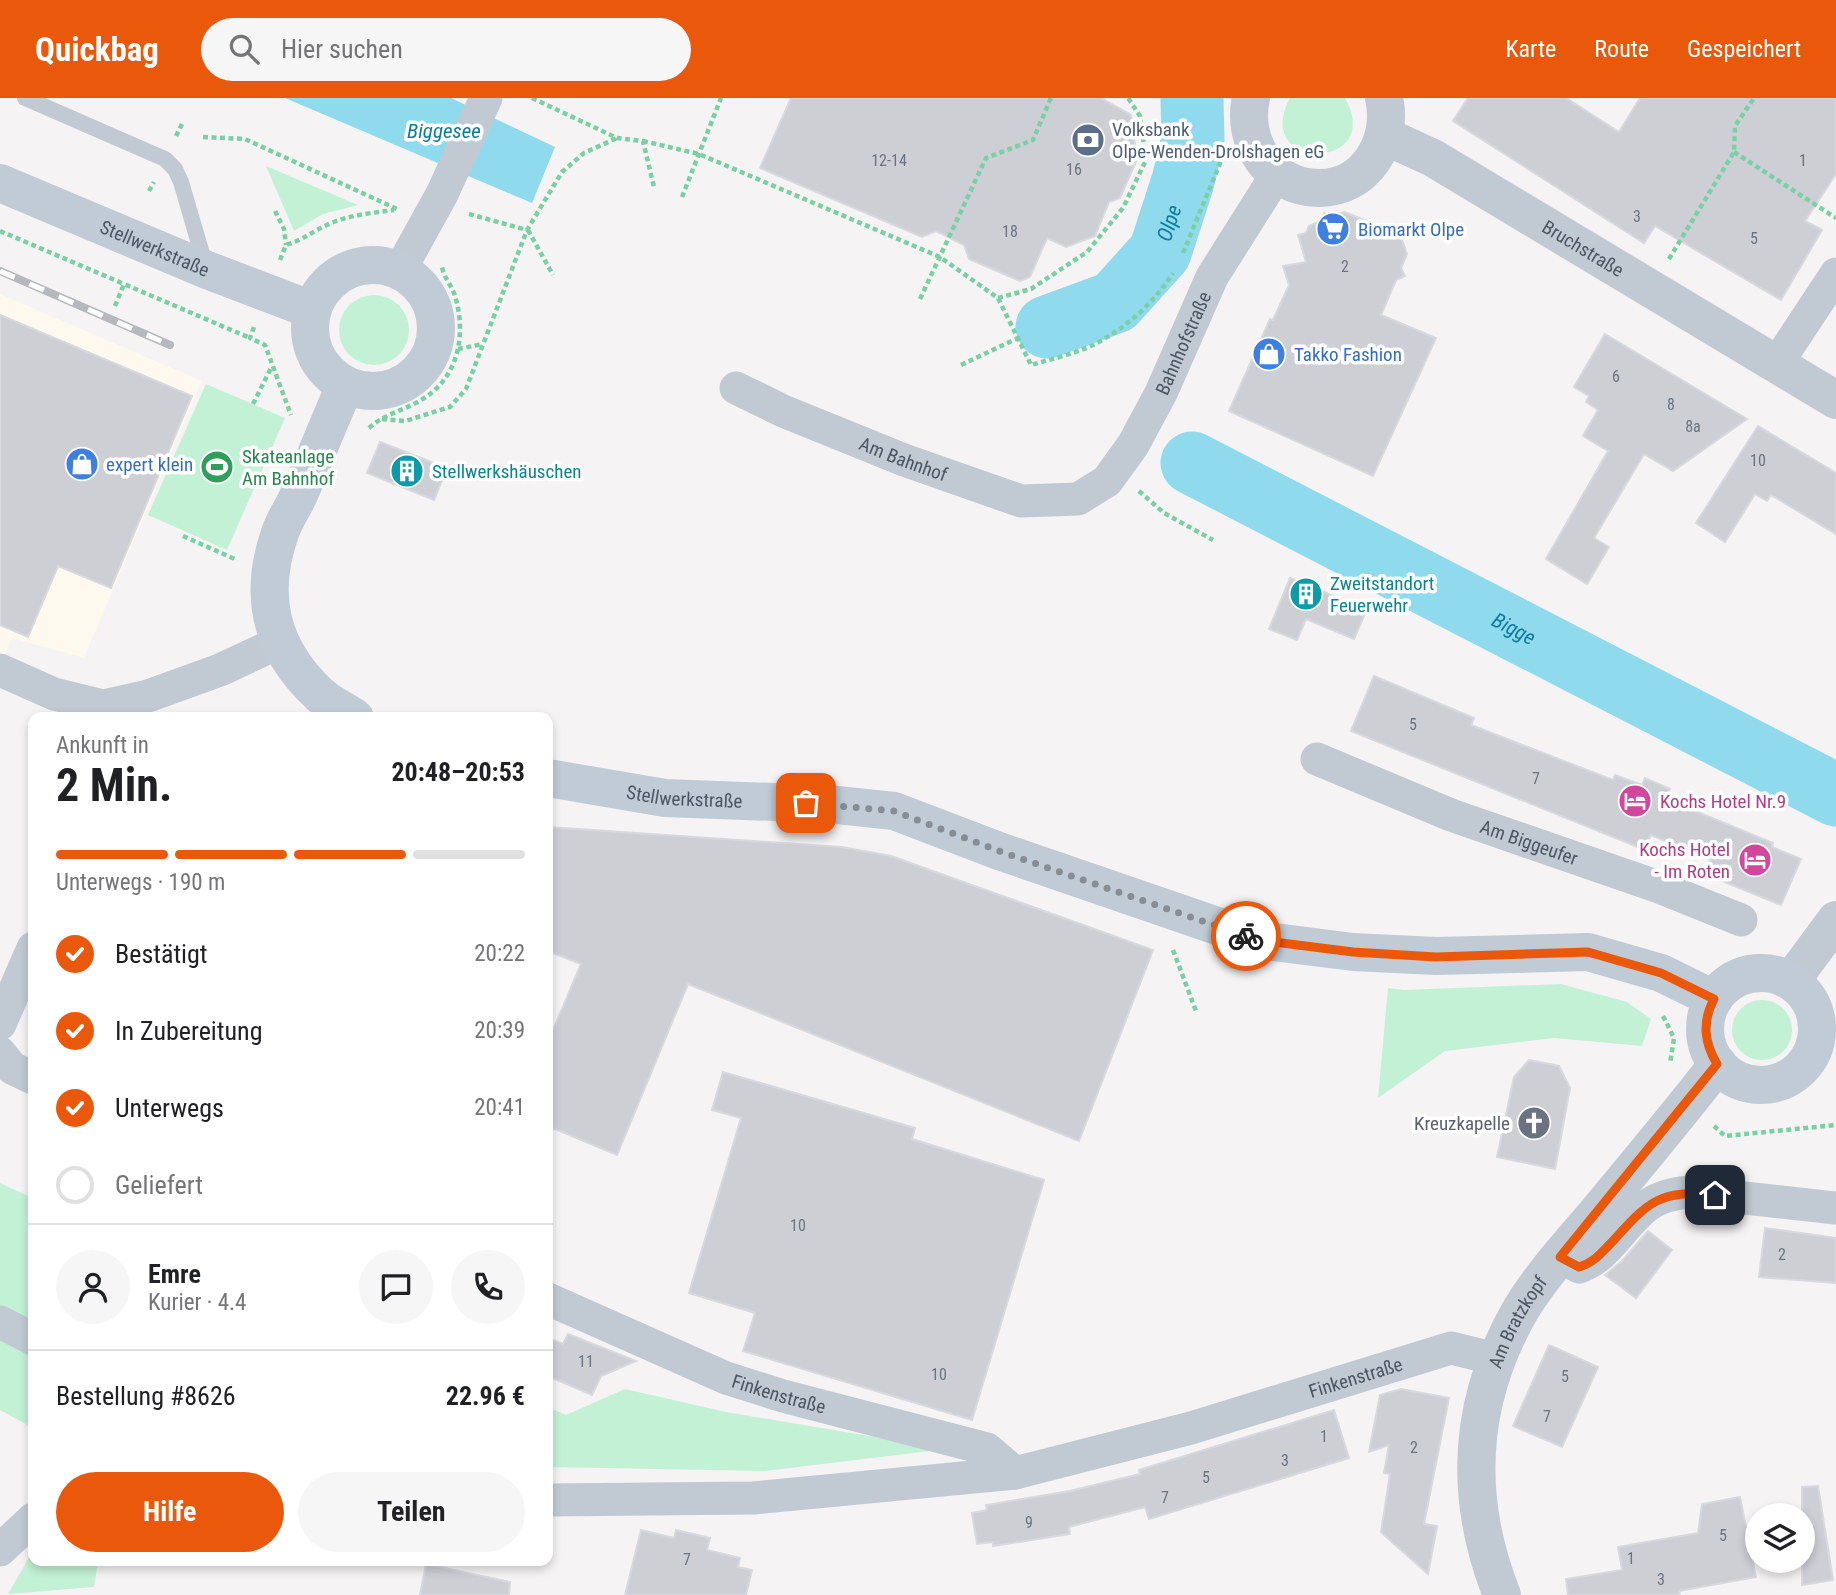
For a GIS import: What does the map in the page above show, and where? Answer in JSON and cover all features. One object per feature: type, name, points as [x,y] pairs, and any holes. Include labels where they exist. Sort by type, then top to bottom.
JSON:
[{"type":"main road","name":"Stellwerkstraße","points":[[0,183],[207,270],[312,310]]},
{"type":"main road","points":[[379,265],[400,270],[416,281],[429,297],[436,316],[437,336],[431,355],[419,372],[403,385],[384,391],[364,392],[345,386],[330,376],[319,362],[312,345],[312,310],[322,290],[338,275],[358,267],[379,265]]},
{"type":"main road","points":[[345,386],[281,531],[270,575],[268,597],[280,642],[298,672],[321,696],[346,712]]},
{"type":"main road","name":"Stellwerkstraße","points":[[553,779],[664,798],[828,804],[894,811],[999,851],[1258,940],[1353,952],[1436,957],[1588,952],[1661,973],[1714,999]]},
{"type":"main road","points":[[1757,973],[1774,974],[1791,981],[1804,992],[1812,1007],[1817,1024],[1816,1041],[1823,1065],[1798,1071],[1783,1081],[1765,1085],[1747,1083],[1731,1076],[1717,1064],[1706,1039],[1705,1025],[1714,999],[1725,986],[1740,977],[1757,973]]},
{"type":"street","points":[[400,270],[450,203],[486,98]]},
{"type":"street","points":[[1251,98],[1249,127],[1253,145],[1262,161],[1277,174],[1294,183],[1318,188],[1340,184],[1360,173],[1376,157],[1385,136],[1387,112],[1384,98]]},
{"type":"street","name":"Bruchstraße","points":[[1385,136],[1433,158],[1836,400]]},
{"type":"street","name":"Bahnhofstraße","points":[[1078,499],[1107,481],[1133,445],[1161,393],[1212,277],[1277,174]]},
{"type":"street","points":[[1776,365],[1836,274]]},
{"type":"street","name":"Am Bahnhof","points":[[736,388],[783,411],[892,455],[1021,501],[1078,499]]},
{"type":"street","points":[[0,670],[54,694],[103,706],[148,695],[220,670],[280,642]]},
{"type":"street","name":"Am Biggeufer","points":[[1317,758],[1451,815],[1659,887],[1741,920]]},
{"type":"street","points":[[1791,981],[1836,920]]},
{"type":"street","points":[[0,1024],[28,960]]},
{"type":"street","points":[[0,1053],[12,1069],[28,1076]]},
{"type":"street","name":"Am Bratzkopf","points":[[1502,1595],[1482,1532],[1476,1475],[1477,1433],[1484,1397],[1496,1359],[1522,1308],[1560,1257],[1717,1064]]},
{"type":"street","points":[[1560,1257],[1579,1267],[1593,1262],[1649,1204],[1671,1194],[1690,1192],[1836,1208]]},
{"type":"street","name":"Finkenstraße","points":[[553,1301],[726,1378],[783,1396],[987,1449],[1015,1473]]},
{"type":"street","points":[[0,1322],[28,1336]]},
{"type":"street","name":"Finkenstraße","points":[[553,1500],[753,1498],[1015,1473],[1191,1429],[1451,1348],[1496,1359]]},
{"type":"street","points":[[0,1550],[28,1524]]},
{"type":"lane","points":[[26,98],[165,159],[175,169],[181,181],[207,270]]},
{"type":"path","points":[[532,98],[617,138],[699,154],[940,257],[998,298],[1031,365],[1091,346],[1131,322],[1162,291],[1179,264],[1223,151]]},
{"type":"path","points":[[682,197],[721,98]]},
{"type":"path","points":[[920,299],[986,158],[1033,140],[1051,98]]},
{"type":"path","points":[[998,298],[1031,289],[1087,252],[1123,208],[1146,160],[1140,116],[1128,98]]},
{"type":"path","points":[[1651,290],[1734,152],[1735,127],[1754,98]]},
{"type":"path","points":[[203,137],[245,139],[398,210]]},
{"type":"path","points":[[379,419],[405,421],[450,407],[466,389],[527,230],[562,172],[584,153],[617,138]]},
{"type":"path","points":[[643,141],[654,187]]},
{"type":"path","points":[[1734,152],[1836,218]]},
{"type":"path","points":[[450,203],[527,230],[553,275]]},
{"type":"path","points":[[275,211],[284,229],[286,244]]},
{"type":"path","points":[[0,231],[250,338]]},
{"type":"path","points":[[362,435],[379,419],[422,400],[443,382],[457,359],[461,328],[455,295],[443,273],[442,263]]},
{"type":"path","points":[[115,306],[124,284]]},
{"type":"path","points":[[961,365],[1018,338]]},
{"type":"path","points":[[458,349],[483,344]]},
{"type":"path","points":[[253,404],[272,365]]},
{"type":"path","points":[[1115,470],[1164,513],[1213,540]]},
{"type":"path","points":[[183,536],[270,575]]},
{"type":"path","points":[[1179,913],[1169,941],[1196,1011]]},
{"type":"path","points":[[1661,973],[1644,1003],[1664,1017],[1674,1038],[1670,1063],[1661,1082],[1687,1103]]},
{"type":"path","points":[[1725,1136],[1836,1125]]},
{"type":"shaded area","name":"expert klein","points":[[0,294],[202,381],[84,658],[12,638],[0,665]]},
{"type":"green space","points":[[1290,98],[1345,98],[1353,122],[1348,140],[1335,150],[1318,154],[1301,150],[1287,140],[1283,122]]},
{"type":"green space","points":[[266,166],[358,205],[323,214],[294,231]]},
{"type":"green space","points":[[374,295],[399,305],[409,330],[399,355],[374,365],[349,355],[339,330],[349,305]]},
{"type":"green space","name":"Skateanlage Am Bahnhof","points":[[206,384],[285,418],[227,550],[148,515]]},
{"type":"green space","points":[[1561,984],[1627,1002],[1651,1019],[1642,1046],[1554,1038],[1445,1051],[1378,1098],[1388,988],[1404,990]]},
{"type":"green space","points":[[1756,1000],[1768,1000],[1787,1013],[1792,1030],[1790,1042],[1779,1055],[1768,1060],[1756,1060],[1737,1047],[1732,1036],[1732,1024],[1745,1005]]},
{"type":"green space","points":[[0,1183],[28,1196],[28,1425],[0,1410]]},
{"type":"green space","points":[[625,1389],[726,1412],[946,1449],[765,1471],[553,1467],[553,1409],[566,1415]]},
{"type":"green space","points":[[28,1560],[28,1566],[97,1566],[94,1587],[8,1594]]},
{"type":"water","name":"Biggesee","points":[[285,98],[451,98],[555,147],[532,203]]},
{"type":"building","points":[[791,98],[1101,98],[1131,115],[1137,159],[1120,198],[1109,202],[1095,236],[1066,247],[1047,238],[1030,277],[1020,281],[969,259],[964,245],[936,231],[922,237],[760,168]]},
{"type":"building","points":[[1468,98],[1566,98],[1619,132],[1640,98],[1836,98],[1836,174],[1805,221],[1822,230],[1781,300],[1655,226],[1644,243],[1453,121]]},
{"type":"building","points":[[1344,212],[1393,231],[1401,237],[1407,254],[1401,268],[1405,276],[1396,280],[1381,315],[1436,338],[1373,476],[1229,411],[1270,319],[1273,320],[1289,285],[1283,266],[1306,262],[1298,235],[1306,233],[1309,226],[1321,221],[1324,213],[1333,216]]},
{"type":"building","name":"expert klein","points":[[0,315],[192,396],[111,588],[58,566],[28,637],[0,625]]},
{"type":"building","points":[[1605,334],[1747,419],[1673,471],[1644,454],[1594,538],[1609,547],[1587,584],[1546,559],[1608,451],[1583,436],[1598,410],[1586,402],[1589,396],[1574,387]]},
{"type":"building","points":[[1758,426],[1836,473],[1836,534],[1771,495],[1767,501],[1755,494],[1725,542],[1696,523]]},
{"type":"building","name":"Stellwerkshäuschen","points":[[380,442],[447,468],[434,500],[367,473]]},
{"type":"building","name":"Zweitstandort Feuerwehr","points":[[1290,578],[1367,609],[1354,639],[1306,619],[1297,640],[1269,629]]},
{"type":"building","points":[[1374,676],[1474,718],[1471,725],[1613,780],[1615,775],[1642,785],[1645,778],[1670,789],[1666,799],[1773,843],[1772,847],[1801,859],[1781,905],[1705,874],[1711,860],[1651,835],[1645,850],[1351,731]]},
{"type":"building","points":[[553,827],[842,847],[891,856],[1153,950],[1079,1141],[688,984],[617,1155],[553,1128],[553,1030],[581,964],[553,953]]},
{"type":"building","name":"Kreuzkapelle","points":[[1529,1060],[1559,1066],[1570,1088],[1555,1169],[1497,1157],[1514,1077]]},
{"type":"building","points":[[723,1072],[915,1128],[912,1139],[1044,1180],[972,1420],[743,1351],[755,1313],[689,1293],[741,1118],[712,1110]]},
{"type":"building","points":[[1765,1228],[1836,1238],[1836,1283],[1759,1277]]},
{"type":"building","points":[[1648,1231],[1672,1250],[1636,1298],[1605,1275],[1622,1261]]},
{"type":"building","points":[[568,1334],[636,1361],[601,1376],[592,1395],[553,1378],[553,1340],[563,1344]]},
{"type":"building","points":[[1549,1345],[1598,1367],[1562,1447],[1513,1426]]},
{"type":"building","points":[[1401,1389],[1449,1398],[1424,1524],[1437,1526],[1428,1574],[1381,1532],[1390,1474],[1384,1473],[1389,1445],[1369,1452],[1380,1395]]},
{"type":"building","points":[[1334,1410],[1349,1458],[1149,1519],[1145,1507],[1069,1527],[1070,1534],[993,1546],[993,1542],[977,1544],[972,1513],[987,1510],[986,1505],[1070,1491],[1140,1474],[1139,1470]]},
{"type":"building","points":[[1818,1486],[1833,1580],[1802,1585],[1802,1573],[1815,1573],[1815,1503],[1802,1503],[1802,1487]]},
{"type":"building","points":[[1740,1497],[1745,1522],[1745,1573],[1755,1573],[1756,1577],[1679,1591],[1680,1595],[1568,1595],[1566,1579],[1622,1570],[1618,1547],[1698,1533],[1702,1504]]},
{"type":"building","points":[[641,1530],[674,1538],[676,1530],[710,1538],[707,1550],[740,1558],[738,1567],[752,1570],[746,1595],[625,1595]]},
{"type":"building","points":[[426,1566],[510,1582],[509,1595],[420,1595]]},
{"type":"waterway","name":"Olpe","points":[[1047,327],[1115,302],[1160,252],[1183,181],[1193,139],[1192,98]]},
{"type":"waterway","name":"Bigge","points":[[1192,463],[1836,795]]},
{"type":"railway","points":[[0,271],[170,345]]},
{"type":"way so far","points":[[806,803],[894,811],[999,851],[1246,936]]},
{"type":"place","name":"Volksbank Olpe-Wenden-Drolshagen eG","points":[[1088,140]]},
{"type":"place","name":"Biomarkt Olpe","points":[[1333,229]]},
{"type":"place","name":"Takko Fashion","points":[[1269,354]]},
{"type":"place","name":"expert klein","points":[[82,464]]},
{"type":"place","name":"Skateanlage Am Bahnhof","points":[[217,467]]},
{"type":"place","name":"Stellwerkshäuschen","points":[[407,471]]},
{"type":"place","name":"Zweitstandort Feuerwehr","points":[[1306,594]]},
{"type":"place","name":"Kochs Hotel Nr.9","points":[[1635,801]]},
{"type":"place","name":"Kochs Hotel - Im Roten","points":[[1755,860]]},
{"type":"place","name":"Kreuzkapelle","points":[[1534,1123]]},
{"type":"route","points":[[1246,936],[1258,940],[1353,952],[1436,957],[1588,952],[1661,973],[1714,999],[1705,1025],[1706,1039],[1717,1064],[1560,1257],[1579,1267],[1593,1262],[1649,1204],[1671,1194],[1690,1192],[1715,1195]]}]
